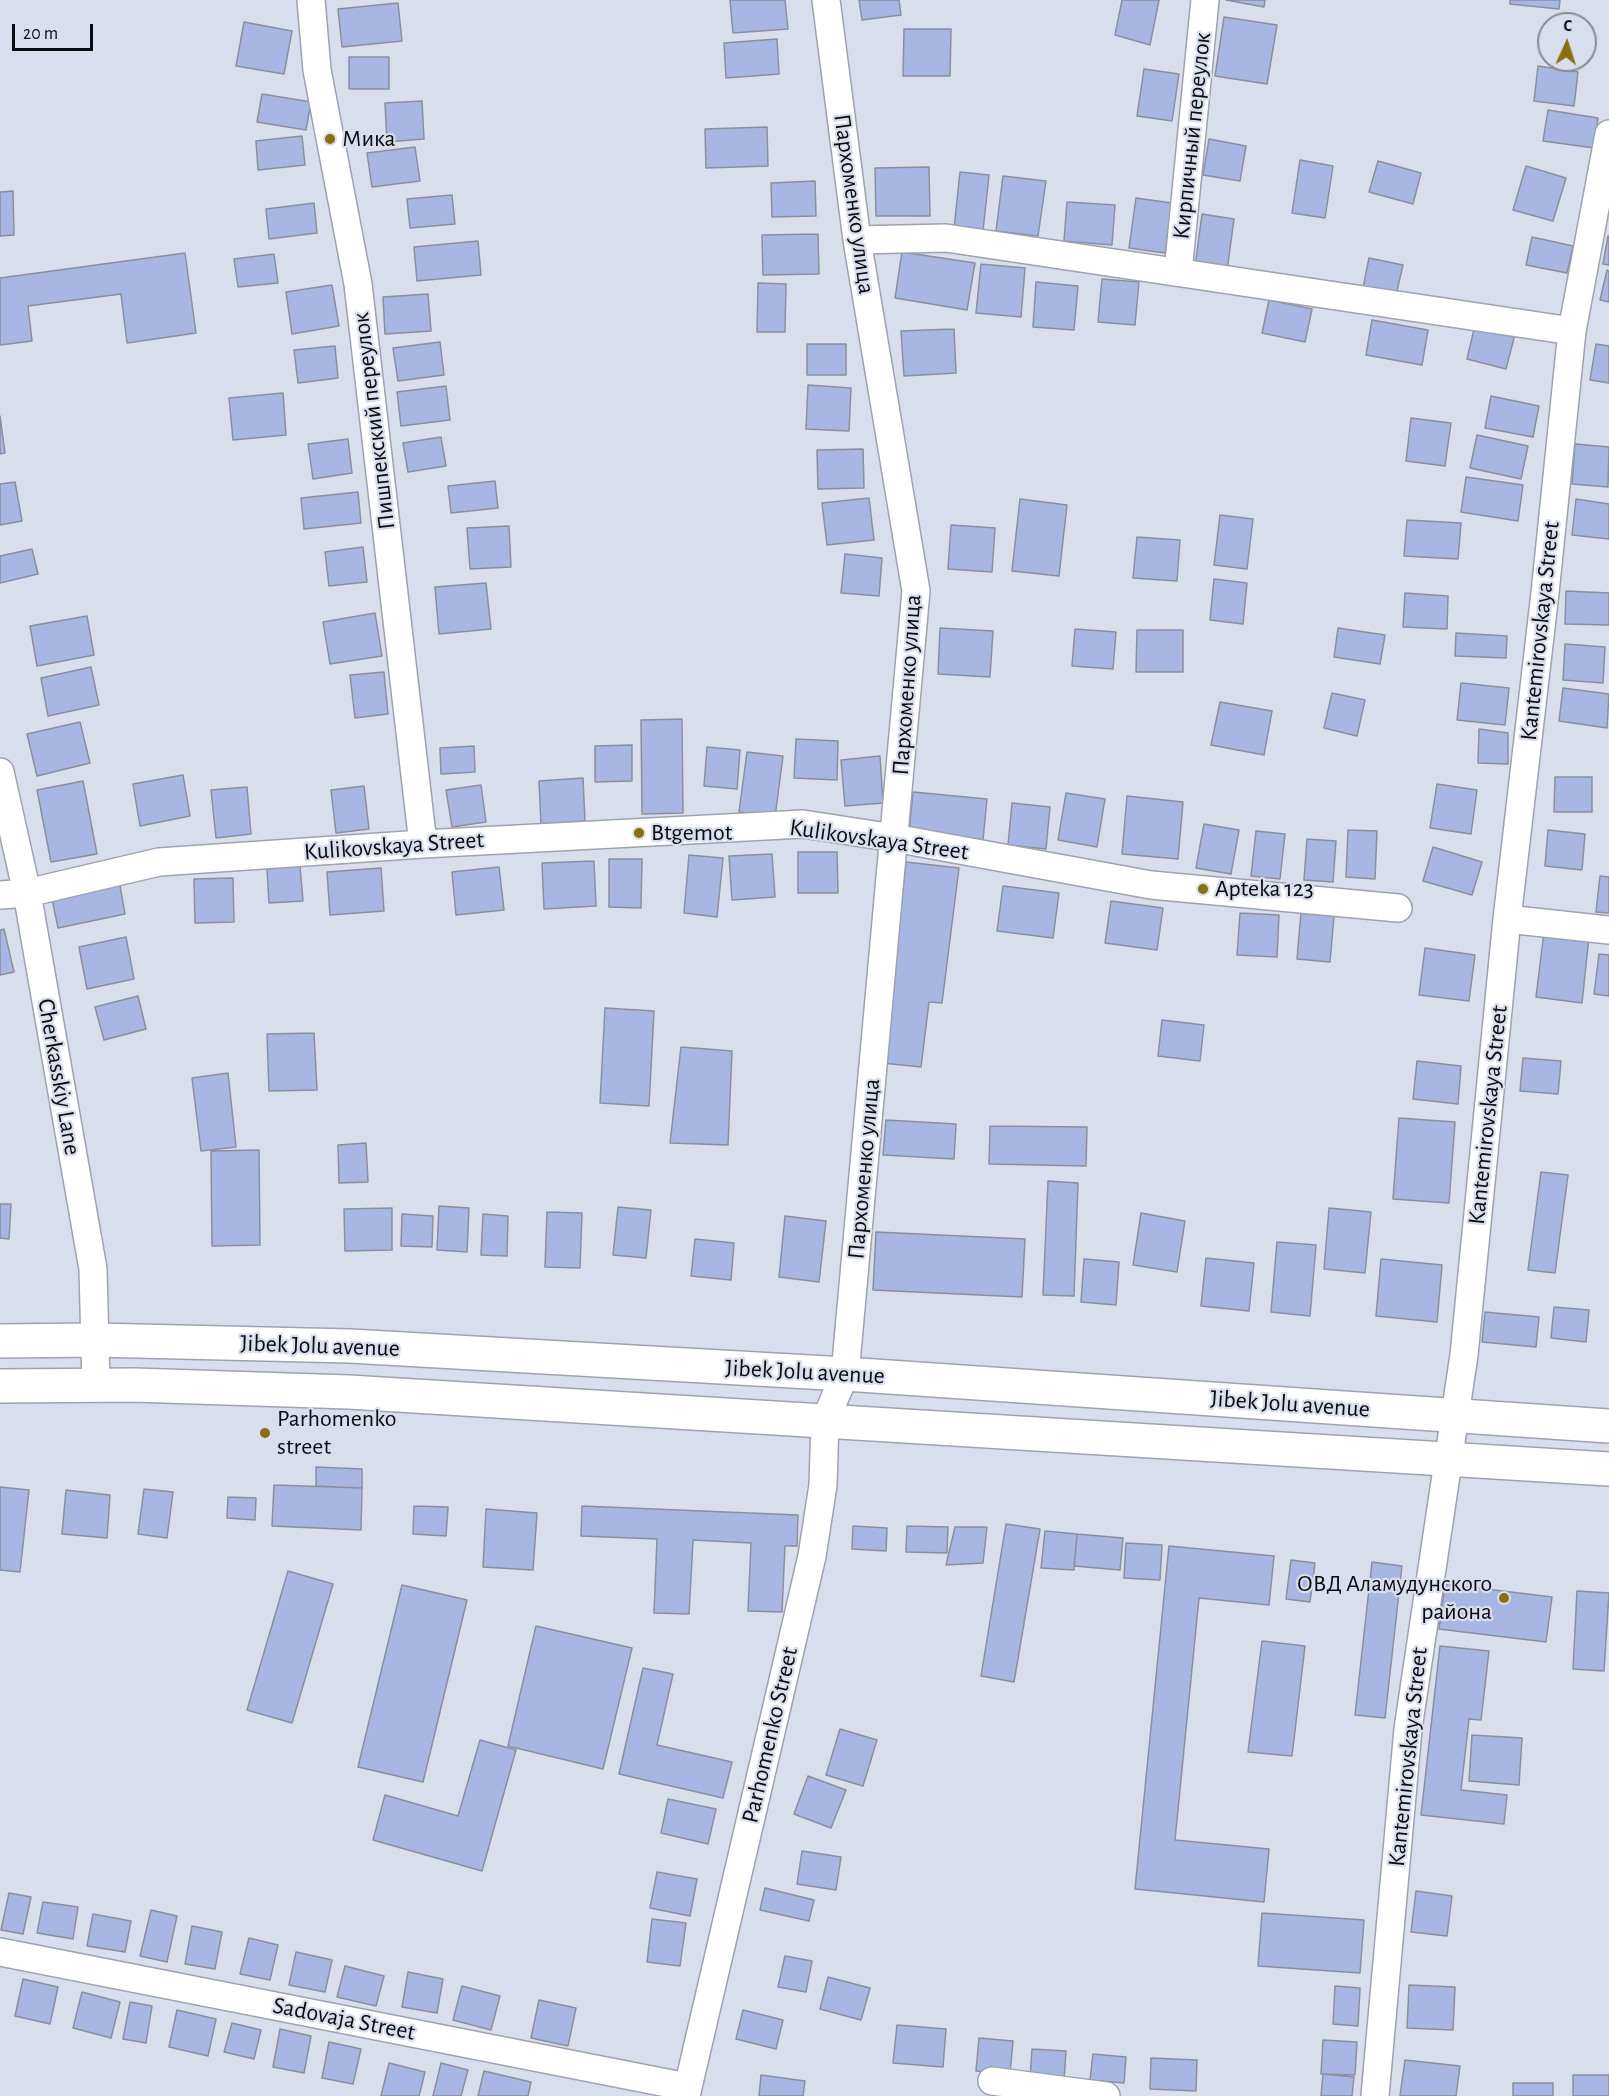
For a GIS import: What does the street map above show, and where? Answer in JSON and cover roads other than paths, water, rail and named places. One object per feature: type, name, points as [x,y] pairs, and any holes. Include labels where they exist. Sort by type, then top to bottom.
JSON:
[{"type":"main road","name":"Jibek Jolu avenue","points":[[0,1341],[95,1340],[350,1346],[845,1374],[1609,1426]]},
{"type":"main road","name":"Jibek Jolu avenue","points":[[0,1386],[96,1385],[337,1391],[1609,1469]]},
{"type":"street","name":"Пишпекский переулок","points":[[311,0],[317,70],[358,284],[423,844]]},
{"type":"street","name":"Пархоменко улица","points":[[826,0],[857,240],[916,591],[845,1374]]},
{"type":"street","name":"Кирпичный переулок","points":[[1178,272],[1205,0]]},
{"type":"street","name":"Kantemirovskaya Street","points":[[1375,2096],[1408,1729],[1456,1414],[1507,919],[1545,593],[1572,331],[1609,134]]},
{"type":"street","points":[[857,240],[946,238],[1572,331]]},
{"type":"street","name":"Cherkasskiy Lane","points":[[0,772],[27,893],[93,1269],[96,1385]]},
{"type":"street","name":"Kulikovskaya Street","points":[[0,895],[27,893],[159,862],[423,844],[803,824],[894,838],[1151,885],[1398,908]]},
{"type":"street","points":[[1507,919],[1609,930]]},
{"type":"street","name":"Parhomenko Street","points":[[686,2091],[812,1556],[823,1485],[825,1421],[845,1374]]},
{"type":"street","name":"Sadovaja Street","points":[[0,1952],[686,2091]]},
{"type":"street","points":[[992,2081],[1106,2096]]},
{"type":"place","name":"Мика","points":[[330,139]]},
{"type":"place","name":"Btgemot","points":[[639,833]]},
{"type":"place","name":"Apteka 123","points":[[1203,889]]},
{"type":"place","name":"Parhomenko street","points":[[265,1433]]},
{"type":"place","name":"ОВД Аламудунского района","points":[[1504,1598]]}]
